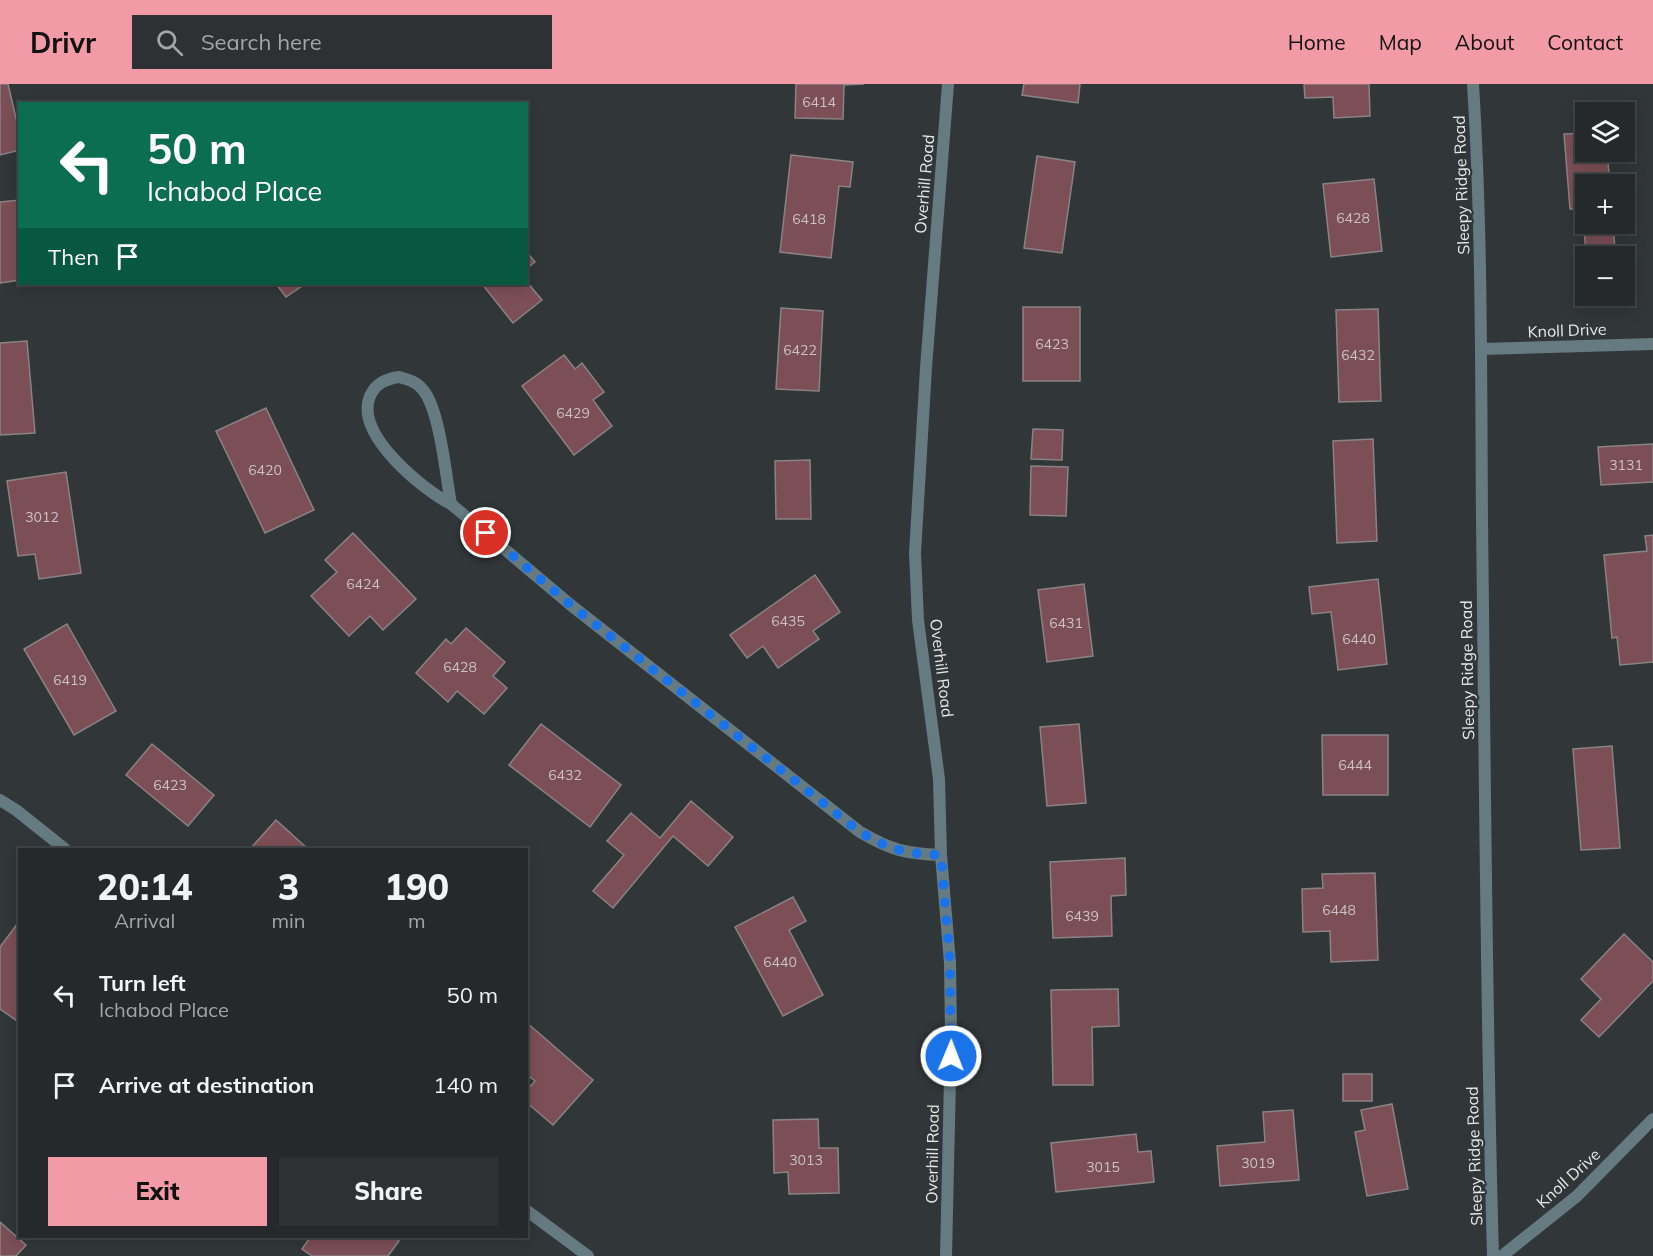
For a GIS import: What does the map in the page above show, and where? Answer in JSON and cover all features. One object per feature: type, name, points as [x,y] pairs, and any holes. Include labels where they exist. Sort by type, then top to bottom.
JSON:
[{"type":"street","name":"Overhill Road","points":[[946,1256],[951,1034],[950,963],[941,855],[939,779],[918,620],[915,553],[926,368],[948,84]]},
{"type":"street","name":"Sleepy Ridge Road","points":[[1473,84],[1478,163],[1482,349],[1487,1032],[1493,1256]]},
{"type":"street","name":"Knoll Drive","points":[[1482,349],[1653,344]]},
{"type":"street","points":[[451,504],[434,413],[425,392],[415,381],[399,377],[386,379],[373,389],[367,403],[368,417],[376,438],[432,494],[451,504],[572,606],[860,832],[884,846],[911,854],[941,855]]},
{"type":"street","points":[[0,793],[16,810]]},
{"type":"street","points":[[0,800],[64,848]]},
{"type":"street","name":"Knoll Drive","points":[[1502,1256],[1577,1196],[1653,1119]]},
{"type":"street","points":[[528,1211],[588,1256]]},
{"type":"building","points":[[0,84],[8,84],[18,126],[18,150],[0,155]]},
{"type":"building","points":[[796,84],[864,84],[844,85],[843,119],[795,118]]},
{"type":"building","points":[[1024,84],[1080,84],[1078,103],[1022,95]]},
{"type":"building","points":[[1304,84],[1369,84],[1370,116],[1334,118],[1333,97],[1305,98]]},
{"type":"building","points":[[1564,134],[1575,134],[1575,162],[1608,162],[1609,174],[1575,174],[1575,209],[1570,209]]},
{"type":"building","points":[[791,155],[853,162],[850,187],[839,186],[831,258],[780,252]]},
{"type":"building","points":[[1037,156],[1075,162],[1062,253],[1024,248]]},
{"type":"building","points":[[1374,179],[1382,251],[1331,257],[1323,184]]},
{"type":"building","points":[[18,200],[18,280],[0,283],[0,202]]},
{"type":"building","points":[[1584,234],[1614,234],[1615,246],[1585,246]]},
{"type":"building","points":[[528,253],[535,262],[528,267]]},
{"type":"building","points":[[528,283],[542,300],[513,323],[483,285]]},
{"type":"building","points":[[277,285],[304,285],[286,297]]},
{"type":"building","points":[[1023,307],[1080,307],[1080,381],[1023,381]]},
{"type":"building","points":[[781,308],[823,311],[819,391],[776,389]]},
{"type":"building","points":[[1378,309],[1381,401],[1339,402],[1336,310]]},
{"type":"building","points":[[27,341],[35,433],[0,435],[0,343]]},
{"type":"building","points":[[564,355],[575,369],[582,363],[604,392],[593,400],[612,426],[574,455],[522,386]]},
{"type":"building","points":[[266,408],[314,510],[265,533],[216,431]]},
{"type":"building","points":[[1033,429],[1063,430],[1062,460],[1031,459]]},
{"type":"building","points":[[1373,439],[1377,541],[1337,543],[1333,441]]},
{"type":"building","points":[[1653,444],[1653,482],[1601,485],[1598,447]]},
{"type":"building","points":[[810,460],[811,519],[776,519],[775,461]]},
{"type":"building","points":[[1031,466],[1068,467],[1066,516],[1030,515]]},
{"type":"building","points":[[66,472],[81,573],[39,579],[35,554],[18,556],[7,481]]},
{"type":"building","points":[[353,533],[416,599],[383,630],[370,616],[349,636],[311,596],[337,572],[325,560]]},
{"type":"building","points":[[1653,535],[1653,662],[1620,665],[1617,637],[1612,638],[1604,555],[1647,551],[1645,536]]},
{"type":"building","points":[[815,575],[840,612],[813,631],[819,639],[778,668],[763,646],[747,658],[730,635]]},
{"type":"building","points":[[1378,579],[1387,664],[1338,670],[1331,612],[1312,614],[1309,587]]},
{"type":"building","points":[[1084,584],[1093,656],[1047,662],[1038,590]]},
{"type":"building","points":[[67,624],[116,711],[74,735],[24,649]]},
{"type":"building","points":[[466,628],[505,662],[493,676],[507,688],[484,714],[457,691],[448,702],[416,673],[446,639],[451,644]]},
{"type":"building","points":[[541,724],[621,785],[590,827],[509,765]]},
{"type":"building","points":[[1079,724],[1086,803],[1047,806],[1040,727]]},
{"type":"building","points":[[1322,735],[1388,735],[1388,795],[1323,795]]},
{"type":"building","points":[[152,744],[214,795],[188,826],[126,775]]},
{"type":"building","points":[[1612,746],[1620,848],[1581,850],[1573,749]]},
{"type":"building","points":[[691,801],[733,837],[708,866],[673,836],[613,908],[593,891],[624,855],[607,841],[631,813],[660,838]]},
{"type":"building","points":[[276,820],[307,848],[251,848]]},
{"type":"building","points":[[1125,858],[1126,895],[1111,896],[1112,936],[1053,938],[1050,862]]},
{"type":"building","points":[[1375,873],[1378,960],[1331,962],[1330,931],[1303,932],[1302,889],[1323,888],[1322,874]]},
{"type":"building","points":[[793,897],[806,921],[789,930],[823,995],[783,1016],[735,927]]},
{"type":"building","points":[[18,923],[18,1022],[0,1009],[0,947]]},
{"type":"building","points":[[1624,934],[1653,962],[1653,981],[1599,1037],[1581,1020],[1601,999],[1581,979]]},
{"type":"building","points":[[1118,989],[1119,1026],[1092,1027],[1093,1085],[1053,1085],[1051,990]]},
{"type":"building","points":[[528,1024],[593,1080],[553,1125],[528,1104],[528,1089],[535,1081],[528,1076]]},
{"type":"building","points":[[1343,1074],[1372,1074],[1372,1101],[1343,1101]]},
{"type":"building","points":[[1392,1104],[1408,1189],[1367,1196],[1355,1132],[1365,1130],[1361,1110]]},
{"type":"building","points":[[1293,1110],[1299,1180],[1220,1186],[1217,1146],[1265,1142],[1263,1112]]},
{"type":"building","points":[[818,1119],[819,1148],[838,1148],[839,1193],[789,1194],[788,1172],[774,1173],[773,1120]]},
{"type":"building","points":[[1136,1134],[1138,1152],[1151,1151],[1154,1182],[1056,1192],[1051,1143]]},
{"type":"building","points":[[0,1222],[26,1245],[16,1256],[0,1256]]},
{"type":"building","points":[[310,1238],[395,1238],[399,1241],[388,1256],[312,1256],[302,1249]]},
{"type":"route","points":[[486,533],[572,606],[860,832],[884,846],[911,854],[941,855],[950,963],[951,1056]]}]
